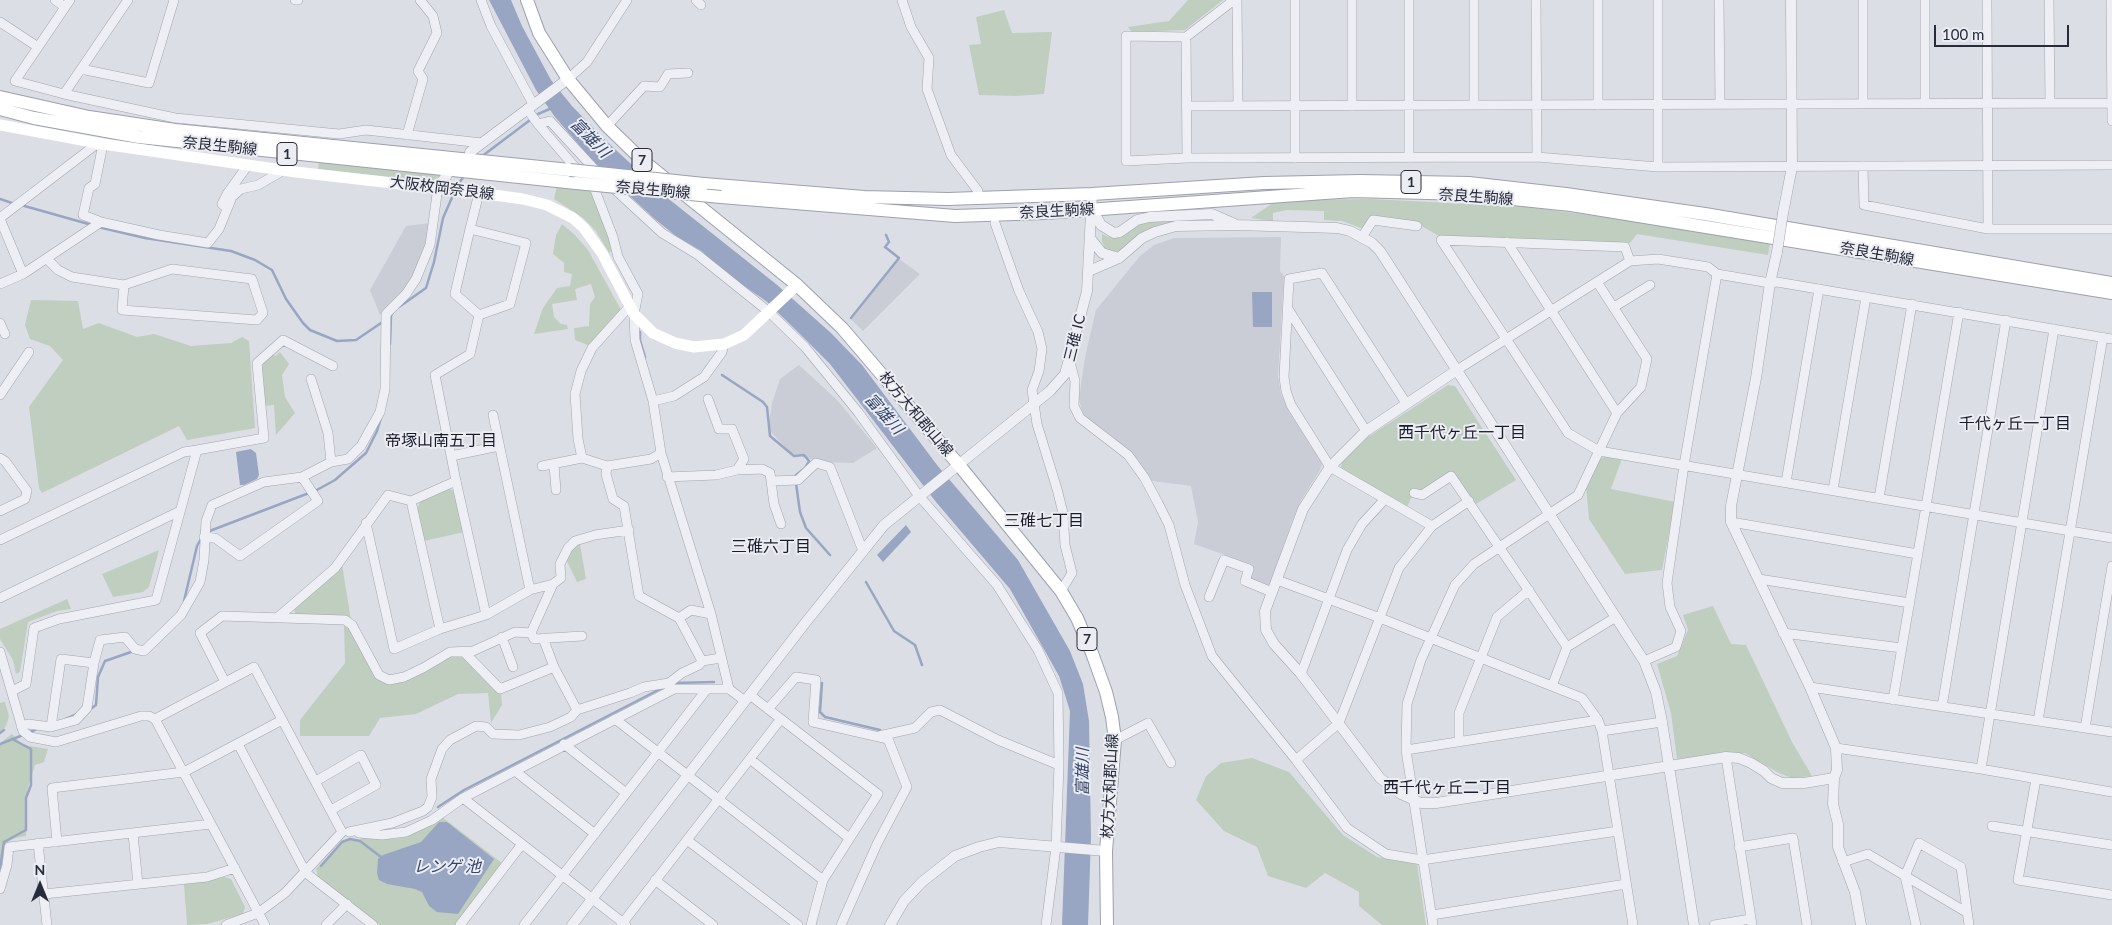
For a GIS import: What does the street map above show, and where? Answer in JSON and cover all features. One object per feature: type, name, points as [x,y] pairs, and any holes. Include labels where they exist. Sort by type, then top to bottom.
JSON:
[{"type":"main road","name":"枚方大和郡山線","points":[[527,0],[539,33],[568,79],[607,126],[642,160],[796,285],[842,328],[959,465],[1061,591],[1092,652],[1106,692],[1114,740],[1106,851],[1107,925]]},
{"type":"main road","name":"奈良生駒線","points":[[0,96],[89,117],[175,130],[704,184],[864,197],[948,199],[1092,194],[1264,183],[1360,181],[1469,183],[1566,194],[1705,214],[2112,283]]},
{"type":"main road","name":"奈良生駒線","points":[[0,109],[34,118],[139,137],[576,183],[955,216],[1045,213],[1352,190],[1465,194],[1572,205],[2112,294]]},
{"type":"main road","name":"大阪枚岡奈良線","points":[[0,125],[100,144],[284,170],[438,187],[547,205],[573,218],[584,228],[598,246],[632,311],[653,333],[675,343],[694,347],[724,344],[744,335],[796,285]]},
{"type":"street","points":[[55,0],[68,4],[15,81],[64,94],[175,118],[339,134],[366,130],[482,143]]},
{"type":"street","points":[[64,94],[128,0]]},
{"type":"street","points":[[81,69],[149,83],[174,0]]},
{"type":"street","points":[[407,135],[423,79],[418,71],[436,33],[433,16],[420,0]]},
{"type":"street","points":[[481,0],[490,26],[534,104],[538,124],[594,190],[613,237],[618,257],[638,294],[632,311],[635,340],[653,401],[661,453],[711,614],[729,689]]},
{"type":"street","points":[[470,152],[558,87],[587,62],[627,0]]},
{"type":"street","points":[[902,0],[911,27],[929,58],[927,90],[951,155],[978,190]]},
{"type":"street","points":[[1236,0],[1186,37],[1126,36],[1126,160],[1181,160],[1187,158],[1537,157],[1658,167],[2112,165]]},
{"type":"street","points":[[1236,0],[1238,106]]},
{"type":"street","points":[[1295,0],[1295,158]]},
{"type":"street","points":[[1352,0],[1352,106]]},
{"type":"street","points":[[1408,0],[1409,158]]},
{"type":"street","points":[[1474,0],[1474,105]]},
{"type":"street","points":[[1536,0],[1537,157]]},
{"type":"street","points":[[1598,0],[1598,105]]},
{"type":"street","points":[[1658,0],[1658,167]]},
{"type":"street","points":[[1720,0],[1720,104]]},
{"type":"street","points":[[1791,0],[1792,167],[1770,284],[1756,378],[1732,506],[1731,522],[1810,687],[1836,748],[1837,770],[1834,778],[1833,804],[1838,824],[1838,847],[1856,892],[1861,925]]},
{"type":"street","points":[[1863,0],[1863,104]]},
{"type":"street","points":[[1925,0],[1925,104]]},
{"type":"street","points":[[1987,0],[1988,230]]},
{"type":"street","points":[[2049,0],[2050,103]]},
{"type":"street","points":[[2112,0],[2112,121]]},
{"type":"street","points":[[0,22],[38,47]]},
{"type":"street","points":[[1186,37],[1187,158]]},
{"type":"street","points":[[607,126],[644,86],[660,87],[668,74],[688,73]]},
{"type":"street","points":[[1186,106],[2112,103]]},
{"type":"street","points":[[538,124],[550,120],[586,161],[662,233],[698,255],[771,310],[834,384],[920,495],[997,585],[1038,650],[1058,693],[1060,847],[1046,925]]},
{"type":"street","points":[[23,274],[0,218],[100,144]]},
{"type":"street","points":[[100,144],[95,184],[89,188],[83,215],[98,225],[208,243],[219,229],[232,197],[241,189],[258,185],[284,170]]},
{"type":"street","points":[[226,209],[222,204],[227,194],[248,165]]},
{"type":"street","points":[[1863,166],[1864,205],[1988,230],[2112,229]]},
{"type":"street","points":[[25,731],[28,724],[50,727],[76,720],[86,708],[100,640],[125,637],[135,649],[144,651],[181,615],[200,582],[204,560],[206,521],[212,505],[264,482],[302,477],[331,462],[348,459],[361,446],[380,412],[385,389],[386,314],[406,294],[416,278],[430,245],[438,187],[447,175]]},
{"type":"street","points":[[479,315],[456,294],[480,193]]},
{"type":"street","name":"三碓 IC","points":[[572,925],[884,525],[1050,390],[1065,374],[1070,362],[1087,291],[1092,194]]},
{"type":"street","points":[[1092,209],[1101,225],[1114,233],[1120,232],[1143,218],[1193,214],[1212,214],[1236,225]]},
{"type":"street","points":[[1362,237],[1373,220],[1417,226]]},
{"type":"street","points":[[995,223],[1019,291],[1038,332],[1042,349],[1039,371],[1032,390],[1033,404],[1063,512],[1066,545],[1072,573],[1061,591]]},
{"type":"street","points":[[0,284],[23,274],[98,225]]},
{"type":"street","points":[[1089,271],[1119,258],[1142,238],[1176,226],[1236,225],[1337,228],[1350,231],[1362,237],[1380,251],[1644,661],[1656,692],[1662,722],[1694,925]]},
{"type":"street","points":[[470,229],[526,243],[510,304],[479,315]]},
{"type":"street","points":[[1090,238],[1102,253],[1119,258]]},
{"type":"street","points":[[1630,260],[1625,247],[1441,240],[1568,433],[1599,451],[2112,538]]},
{"type":"street","points":[[1507,242],[1617,413]]},
{"type":"street","points":[[47,259],[58,270],[72,277],[124,285],[172,269],[252,278],[263,313],[257,320],[122,310],[124,285]]},
{"type":"street","points":[[1834,778],[1782,783],[1771,778],[1751,763],[1738,758],[1726,757],[1436,803],[1421,803],[1401,794],[1380,778],[1301,674],[1274,644],[1266,630],[1266,611],[1303,509],[1330,467],[1366,431],[1406,403],[1630,260],[1658,259],[1708,267],[1717,274],[1770,284],[1777,282],[2108,338],[2070,530],[2038,721]]},
{"type":"street","points":[[1406,403],[1322,272],[1289,279],[1284,377],[1291,405],[1330,467],[1432,526]]},
{"type":"street","points":[[1644,661],[1676,647],[1681,631],[1670,606],[1667,583],[1684,465],[1717,274]]},
{"type":"street","points":[[1433,925],[1406,750],[1407,704],[1421,660],[1455,585],[1474,564],[1578,495],[1617,413],[1641,387],[1647,359],[1597,282]]},
{"type":"street","points":[[1614,307],[1650,285]]},
{"type":"street","points":[[1786,482],[1818,290]]},
{"type":"street","points":[[1832,490],[1866,297]]},
{"type":"street","points":[[1880,498],[1912,304]]},
{"type":"street","points":[[1288,309],[1366,431]]},
{"type":"street","points":[[582,458],[578,439],[575,394],[581,371],[592,348],[632,311]]},
{"type":"street","points":[[1893,700],[1959,312]]},
{"type":"street","points":[[479,315],[470,354],[435,375],[486,615]]},
{"type":"street","points":[[1942,707],[2006,320]]},
{"type":"street","points":[[0,323],[5,334]]},
{"type":"street","points":[[1981,769],[2054,329]]},
{"type":"street","points":[[0,540],[184,452],[264,438],[257,363],[283,340],[334,366]]},
{"type":"street","points":[[653,401],[674,396],[704,378],[722,352],[724,344]]},
{"type":"street","points":[[0,396],[29,352]]},
{"type":"street","points":[[1070,362],[1074,381],[1074,406],[1080,418],[1128,455],[1144,477],[1169,525],[1185,585],[1212,656],[1296,760],[1347,828],[1386,854],[1422,860],[1618,831]]},
{"type":"street","points":[[311,379],[328,433],[331,462]]},
{"type":"street","points":[[708,399],[719,429],[732,429],[741,451],[744,459],[737,470]]},
{"type":"street","points":[[493,415],[530,590]]},
{"type":"street","points":[[452,456],[499,446]]},
{"type":"street","points":[[12,691],[26,684],[34,628],[59,619],[156,600],[197,450]]},
{"type":"street","points":[[542,466],[582,458],[607,466],[651,459],[661,453]]},
{"type":"street","points":[[0,511],[25,499],[27,491],[2,461]]},
{"type":"street","points":[[771,481],[798,480],[816,463],[830,467],[863,551]]},
{"type":"street","points":[[554,464],[556,490]]},
{"type":"street","points":[[607,466],[606,474],[613,499],[624,506],[639,596],[680,618],[702,661]]},
{"type":"street","points":[[667,476],[716,475],[737,470],[762,469],[770,473],[774,504],[781,524]]},
{"type":"street","points":[[1414,493],[1422,495],[1452,476],[1567,648]]},
{"type":"street","points":[[204,537],[216,538],[240,556],[318,501],[302,477]]},
{"type":"street","points":[[277,618],[335,568],[388,495],[412,501],[456,481]]},
{"type":"street","points":[[1301,674],[1348,550],[1362,524],[1385,499]]},
{"type":"street","points":[[412,501],[440,629]]},
{"type":"street","points":[[1296,760],[1339,723],[1399,568],[1432,526],[1470,501]]},
{"type":"street","points":[[0,598],[180,511]]},
{"type":"street","points":[[1731,522],[1918,554]]},
{"type":"street","points":[[366,523],[394,649],[440,629],[486,615],[530,590],[553,584],[561,578],[560,564],[568,548],[575,541],[595,535],[629,530]]},
{"type":"street","points":[[1209,597],[1224,560],[1249,569],[1245,581],[1272,592]]},
{"type":"street","points":[[2085,728],[2112,566]]},
{"type":"street","points":[[1759,579],[1910,603]]},
{"type":"street","points":[[1277,580],[1380,618],[1582,698],[1598,720],[1602,730],[1633,925]]},
{"type":"street","points":[[531,633],[553,584]]},
{"type":"street","points":[[1459,742],[1459,713],[1497,617],[1529,590]]},
{"type":"street","points":[[680,618],[690,610],[711,614]]},
{"type":"street","points":[[226,682],[200,633],[222,616],[345,620],[352,625],[379,675],[389,680],[404,677],[450,652],[472,651],[514,632],[531,633]]},
{"type":"street","points":[[1552,686],[1567,648],[1616,617]]},
{"type":"street","points":[[531,633],[534,639],[582,636]]},
{"type":"street","points":[[1783,633],[1902,648]]},
{"type":"street","points":[[502,637],[513,667]]},
{"type":"street","points":[[543,638],[554,667],[577,710]]},
{"type":"street","points":[[0,652],[25,731]]},
{"type":"street","points":[[464,652],[500,689],[554,667]]},
{"type":"street","points":[[346,832],[382,835],[406,832],[432,820],[463,798],[615,719],[671,686],[682,673],[699,666],[702,661],[722,658]]},
{"type":"street","points":[[50,727],[61,660],[94,663]]},
{"type":"street","points":[[155,719],[254,667],[331,810],[346,832]]},
{"type":"street","points":[[768,709],[796,677],[816,680],[813,722],[888,739],[907,787],[877,844],[841,925]]},
{"type":"street","points":[[226,925],[258,913],[285,894],[346,832],[392,824],[423,811],[428,806],[432,797],[431,779],[435,765],[442,749],[450,740],[476,726],[486,727],[493,734],[519,735],[550,727],[571,717],[577,710],[630,694],[652,684],[729,689],[748,698],[768,709],[878,794],[823,880],[811,925]]},
{"type":"street","points":[[1810,687],[2112,732]]},
{"type":"street","points":[[524,925],[707,689]]},
{"type":"street","points":[[876,737],[915,728],[931,712],[940,710],[998,740],[1059,764]]},
{"type":"street","points":[[25,731],[56,742],[141,716],[149,716],[155,719],[265,925]]},
{"type":"street","points":[[615,719],[823,880]]},
{"type":"street","points":[[57,842],[52,788],[184,772],[282,720]]},
{"type":"street","points":[[463,798],[623,924],[780,720]]},
{"type":"street","points":[[1406,750],[1598,720]]},
{"type":"street","points":[[1602,730],[1662,722]]},
{"type":"street","points":[[1114,740],[1148,723],[1170,763]]},
{"type":"street","points":[[238,744],[306,873],[373,925]]},
{"type":"street","points":[[564,744],[626,793]]},
{"type":"street","points":[[1836,748],[1981,769],[2112,792]]},
{"type":"street","points":[[316,781],[362,755],[376,785],[331,810]]},
{"type":"street","points":[[1714,925],[1751,922],[1726,757]]},
{"type":"street","points":[[750,759],[849,838]]},
{"type":"street","points":[[514,771],[594,834]]},
{"type":"street","points":[[2036,779],[2018,880],[2112,895]]},
{"type":"street","points":[[0,889],[9,846],[211,824]]},
{"type":"street","points":[[1992,826],[2112,846]]},
{"type":"street","points":[[133,834],[138,884]]},
{"type":"street","points":[[1739,846],[1793,838],[1807,925]]},
{"type":"street","points":[[687,840],[798,925]]},
{"type":"street","points":[[890,925],[904,901],[922,882],[955,856],[979,847],[999,842],[1106,851]]},
{"type":"street","points":[[38,843],[48,925]]},
{"type":"street","points":[[1916,925],[1905,876],[1920,843],[1962,867],[1969,925]]},
{"type":"street","points":[[460,925],[522,844]]},
{"type":"street","points":[[1843,862],[1868,854],[1966,912]]},
{"type":"street","points":[[44,894],[207,877],[235,868]]},
{"type":"street","points":[[656,880],[713,925]]},
{"type":"street","points":[[1432,915],[1626,884]]},
{"type":"street","points":[[326,925],[347,904]]},
{"type":"shaded area","points":[[431,223],[419,266],[403,294],[380,315],[370,290],[406,226]]},
{"type":"shaded area","points":[[1281,237],[1280,271],[1284,276],[1278,376],[1281,394],[1289,412],[1322,463],[1292,521],[1270,586],[1249,579],[1253,565],[1194,544],[1198,522],[1191,486],[1152,481],[1129,452],[1113,437],[1083,415],[1079,399],[1085,357],[1096,310],[1140,256],[1154,245],[1174,238]]},
{"type":"shaded area","points":[[899,259],[920,274],[863,331],[851,319]]},
{"type":"shaded area","points":[[799,365],[837,400],[877,448],[853,463],[820,462],[791,453],[768,429],[772,403],[780,379]]},
{"type":"green space","points":[[1188,0],[1223,0],[1185,30],[1132,32],[1128,27],[1169,21]]},
{"type":"green space","points":[[1004,10],[1012,33],[1052,32],[1044,94],[1016,96],[979,95],[969,45],[981,44],[976,17]]},
{"type":"green space","points":[[319,161],[442,174],[434,180],[417,180],[318,169]]},
{"type":"green space","points":[[557,186],[590,189],[610,240],[611,251],[609,253],[596,231],[583,218],[554,199]]},
{"type":"green space","points":[[1371,199],[1527,207],[1649,223],[1770,244],[1768,255],[1637,234],[1630,243],[1439,236],[1418,224],[1371,217],[1364,229],[1342,221],[1324,220],[1324,211],[1287,210],[1273,213],[1273,221],[1251,218],[1277,200]]},
{"type":"green space","points":[[1210,217],[1210,219],[1167,223],[1154,227],[1143,232],[1121,250],[1114,252],[1105,249],[1102,241],[1102,234],[1108,237],[1120,238],[1144,222]]},
{"type":"green space","points":[[562,224],[588,250],[620,308],[620,313],[593,347],[575,340],[574,328],[589,326],[590,304],[595,297],[591,284],[575,289],[577,300],[552,304],[554,317],[561,324],[567,325],[568,329],[534,334],[543,308],[557,288],[570,286],[572,274],[564,272],[564,263],[553,254],[556,235]]},
{"type":"green space","points":[[31,300],[78,301],[83,329],[99,323],[137,337],[154,334],[191,346],[231,343],[242,337],[249,341],[255,428],[187,440],[179,426],[42,493],[39,488],[29,407],[63,360],[50,346],[30,339],[25,325]]},
{"type":"green space","points":[[280,352],[289,364],[282,375],[285,397],[295,413],[276,435],[274,405],[265,406],[262,368],[264,362],[273,354],[275,356]]},
{"type":"green space","points":[[1448,385],[1455,386],[1516,480],[1476,504],[1452,471],[1421,492],[1415,490],[1407,507],[1341,469],[1342,462],[1368,437]]},
{"type":"green space","points":[[1606,456],[1621,459],[1611,489],[1675,502],[1662,570],[1625,574],[1589,519],[1586,487],[1600,459]]},
{"type":"green space","points":[[448,488],[455,492],[464,532],[424,541],[417,509],[420,502]]},
{"type":"green space","points":[[580,544],[586,579],[577,582],[566,559],[570,550]]},
{"type":"green space","points":[[159,550],[149,587],[143,592],[113,597],[102,574]]},
{"type":"green space","points":[[342,564],[351,621],[296,616],[294,609]]},
{"type":"green space","points":[[67,599],[71,609],[57,611],[28,622],[20,672],[16,674],[13,660],[0,639],[0,629]]},
{"type":"green space","points":[[1713,606],[1731,644],[1746,645],[1792,742],[1812,776],[1792,778],[1779,773],[1745,753],[1677,759],[1671,713],[1657,664],[1677,656],[1688,630],[1683,615]]},
{"type":"green space","points":[[344,624],[349,627],[384,681],[450,655],[460,654],[501,691],[502,705],[491,723],[488,693],[458,694],[416,714],[380,718],[369,736],[300,736],[300,720],[345,663]]},
{"type":"green space","points":[[5,702],[9,716],[6,726],[0,732],[0,703]]},
{"type":"green space","points":[[12,734],[23,745],[48,749],[44,762],[35,765],[27,791],[26,836],[15,838],[6,843],[4,864],[0,876],[0,743]]},
{"type":"green space","points":[[1252,758],[1289,772],[1343,835],[1377,857],[1417,864],[1426,925],[1382,925],[1359,906],[1359,892],[1325,873],[1306,888],[1268,876],[1257,847],[1224,831],[1196,800],[1206,776],[1221,763]]},
{"type":"green space","points":[[442,817],[502,863],[455,925],[380,925],[318,877],[316,869],[342,841],[350,838],[360,840],[361,838],[394,839],[406,837]]},
{"type":"green space","points":[[224,877],[231,879],[245,907],[243,914],[207,924],[187,925],[184,884]]},
{"type":"water","name":"富雄川","points":[[489,0],[511,0],[522,26],[551,80],[572,106],[603,138],[670,200],[776,284],[831,333],[862,365],[937,465],[1018,560],[1070,651],[1083,684],[1089,721],[1091,837],[1088,925],[1062,925],[1070,711],[1059,676],[1010,589],[936,502],[830,364],[766,301],[712,264],[703,252],[676,236],[597,166],[555,117],[536,90]]},
{"type":"water","points":[[1252,292],[1272,292],[1272,327],[1253,327]]},
{"type":"water","points":[[251,449],[256,453],[259,475],[257,479],[240,485],[236,452]]},
{"type":"water","points":[[906,525],[911,532],[883,562],[877,555]]},
{"type":"water","name":"レンゲ 池","points":[[439,822],[447,822],[494,859],[458,914],[437,912],[429,906],[422,892],[387,884],[379,880],[377,873],[378,859],[383,855],[421,842]]},
{"type":"waterway","points":[[481,157],[538,114],[552,108]]},
{"type":"waterway","points":[[457,186],[464,176]]},
{"type":"waterway","points":[[399,307],[426,288],[434,262],[443,218],[454,193]]},
{"type":"waterway","points":[[0,199],[15,204]]},
{"type":"waterway","points":[[21,205],[92,225]]},
{"type":"waterway","points":[[98,227],[145,238],[231,251],[255,260],[272,270],[286,299],[310,330],[337,341],[356,340],[384,321]]},
{"type":"waterway","points":[[851,318],[899,258],[885,247],[889,242],[886,235]]},
{"type":"waterway","points":[[390,344],[391,316],[393,312]]},
{"type":"waterway","points":[[640,332],[640,340],[645,357]]},
{"type":"waterway","points":[[722,375],[763,402],[767,407],[770,436],[794,456],[804,455],[809,461],[805,468],[795,476],[800,512],[806,528],[830,555]]},
{"type":"waterway","points":[[315,491],[335,480],[366,453],[381,418]]},
{"type":"waterway","points":[[207,532],[309,493]]},
{"type":"waterway","points":[[184,601],[197,546],[202,537]]},
{"type":"waterway","points":[[866,582],[894,631],[915,645],[922,665]]},
{"type":"waterway","points":[[89,710],[96,705],[98,677],[105,661],[134,651]]},
{"type":"waterway","points":[[674,683],[714,682]]},
{"type":"waterway","points":[[822,683],[820,712],[825,717],[880,730]]},
{"type":"waterway","points":[[438,807],[464,790],[664,687]]},
{"type":"waterway","points":[[66,719],[77,714]]},
{"type":"waterway","points":[[28,733],[39,728]]},
{"type":"waterway","points":[[0,733],[4,730]]},
{"type":"waterway","points":[[0,744],[23,735]]},
{"type":"waterway","points":[[0,868],[4,842],[26,830],[26,798],[31,785],[31,749],[12,739]]},
{"type":"waterway","points":[[321,866],[342,842],[350,839],[360,841],[381,857]]},
{"type":"district","name":"千代ヶ丘一丁目","points":[[2015,424]]},
{"type":"district","name":"西千代ヶ丘一丁目","points":[[1462,433]]},
{"type":"district","name":"帝塚山南五丁目","points":[[441,441]]},
{"type":"district","name":"三碓七丁目","points":[[1044,521]]},
{"type":"district","name":"三碓六丁目","points":[[771,547]]},
{"type":"district","name":"西千代ヶ丘二丁目","points":[[1447,788]]}]
